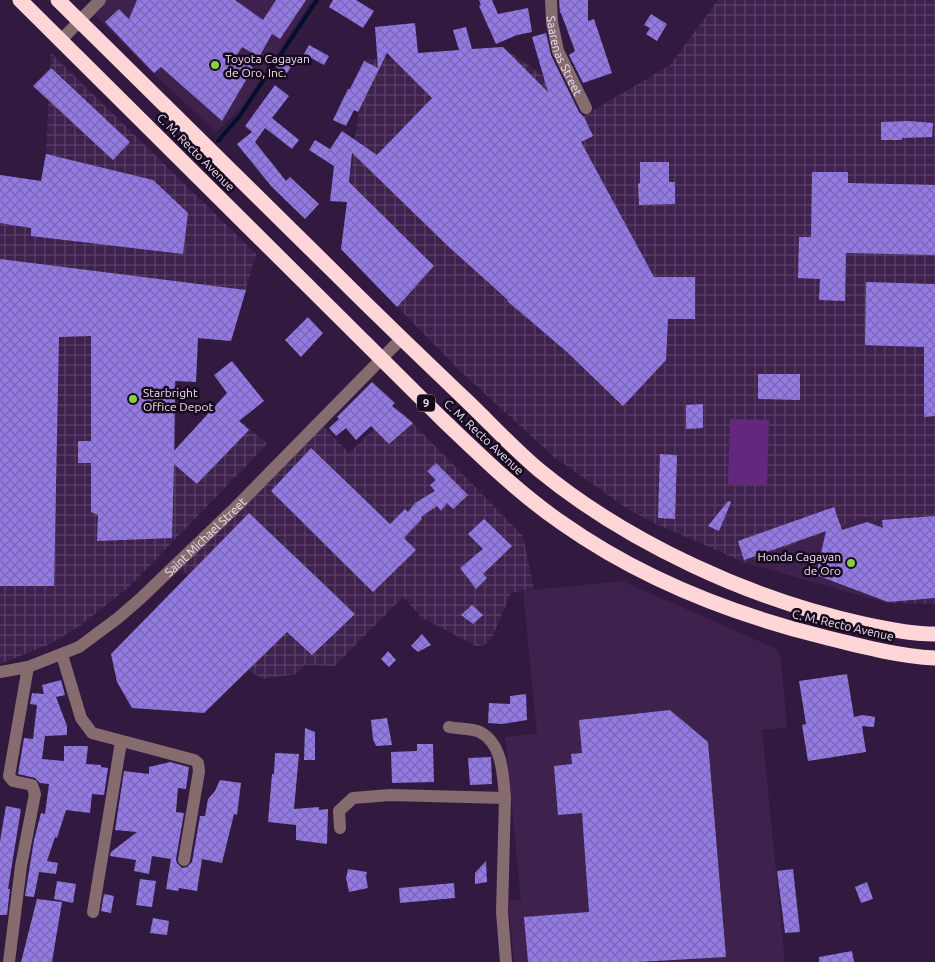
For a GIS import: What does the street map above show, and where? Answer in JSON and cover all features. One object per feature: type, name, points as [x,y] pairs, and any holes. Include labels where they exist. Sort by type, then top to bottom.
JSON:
[{"type":"highway","name":"C. M. Recto Avenue","points":[[20,0],[442,419],[523,493],[562,523],[637,569],[731,610],[789,628],[871,648],[935,658]]},
{"type":"highway","name":"C. M. Recto Avenue","points":[[58,0],[402,339],[537,468],[573,496],[638,536],[707,571],[753,591],[793,606],[838,618],[893,630],[935,634]]},
{"type":"street","points":[[61,40],[100,0]]},
{"type":"street","name":"Saarenas Street","points":[[551,0],[552,22],[558,51],[586,108]]},
{"type":"street","name":"Saint Michael Street","points":[[0,672],[28,667],[62,655],[89,641],[140,599],[250,494],[402,339]]},
{"type":"street","points":[[62,655],[81,718],[87,728],[96,736],[194,760],[198,763],[199,771],[184,860]]},
{"type":"street","points":[[8,962],[20,866],[35,794],[32,785],[12,781],[9,776],[28,667]]},
{"type":"street","points":[[449,727],[478,732],[491,740],[500,761],[504,779],[505,798],[502,912],[506,962]]},
{"type":"street","points":[[93,912],[122,742]]},
{"type":"street","points":[[340,828],[339,811],[354,798],[390,795],[505,798]]},
{"type":"shaded area","points":[[106,0],[312,0],[242,107],[216,132],[95,15]]},
{"type":"shaded area","points":[[718,0],[935,0],[935,604],[886,603],[880,524],[865,517],[746,563],[656,524],[629,510],[554,457],[459,370],[341,249],[365,60],[505,49],[551,81],[574,122],[670,65]]},
{"type":"shaded area","points":[[51,53],[256,254],[231,341],[176,336],[175,449],[219,402],[267,444],[129,587],[81,625],[50,644],[0,664],[0,175],[41,181],[46,154]]},
{"type":"shaded area","points":[[397,407],[523,536],[534,589],[511,593],[491,640],[484,645],[476,646],[422,618],[403,597],[335,666],[305,665],[296,674],[263,679],[242,666],[202,586],[176,566],[318,421],[349,453]]},
{"type":"shaded area","points":[[730,419],[769,420],[767,485],[728,484]]},
{"type":"shaded area","points":[[865,517],[880,524],[886,603],[746,563]]},
{"type":"shaded area","points":[[622,581],[777,649],[781,659],[787,727],[762,730],[785,962],[514,962],[508,901],[521,900],[505,737],[537,734],[523,591]]},
{"type":"building","name":"Toyota Cagayan de Oro, Inc.","points":[[137,0],[235,0],[263,20],[276,0],[306,0],[280,39],[272,34],[259,57],[242,47],[237,55],[253,68],[222,121],[161,67],[154,73],[105,22],[119,9],[129,19]]},
{"type":"building","points":[[333,0],[356,0],[374,11],[363,28],[329,7]]},
{"type":"building","points":[[479,0],[492,0],[498,14],[528,8],[532,32],[517,35],[496,44],[479,6],[481,5]]},
{"type":"building","points":[[559,0],[588,0],[588,21],[594,19],[612,73],[583,83],[569,55],[575,51],[560,13]]},
{"type":"building","points":[[651,14],[667,24],[657,41],[646,34],[650,28],[644,25]]},
{"type":"building","points":[[415,23],[418,53],[459,50],[453,30],[466,27],[472,49],[503,47],[548,92],[532,37],[546,33],[551,55],[593,136],[581,142],[654,277],[695,277],[695,319],[668,319],[666,360],[623,406],[567,352],[507,301],[450,248],[352,153],[349,182],[434,266],[397,307],[341,249],[347,202],[330,201],[334,166],[309,150],[315,140],[330,149],[342,131],[377,155],[432,98],[387,53],[358,112],[354,110],[346,126],[333,120],[364,61],[378,68],[375,27]]},
{"type":"building","points":[[309,45],[329,56],[324,65],[304,54]]},
{"type":"building","points":[[283,58],[293,64],[287,73],[276,67]]},
{"type":"building","points":[[51,68],[130,142],[113,160],[33,86]]},
{"type":"building","points":[[275,85],[289,96],[272,118],[299,140],[292,149],[265,128],[255,142],[286,181],[290,177],[319,204],[305,219],[271,186],[237,144],[252,132],[245,126]]},
{"type":"building","points":[[909,121],[933,123],[932,137],[881,140],[881,122]]},
{"type":"building","points":[[46,154],[153,180],[188,213],[183,254],[31,236],[31,228],[0,223],[0,175],[41,181]]},
{"type":"building","points":[[640,162],[669,162],[669,182],[675,182],[675,204],[639,205]]},
{"type":"building","points":[[812,172],[848,172],[848,183],[935,185],[935,255],[846,253],[845,301],[819,300],[820,279],[798,278],[799,237],[811,237]]},
{"type":"building","name":"Starbright Office Depot","points":[[0,259],[246,290],[231,341],[198,338],[196,382],[175,381],[174,451],[227,393],[214,375],[232,361],[264,401],[239,421],[249,430],[197,484],[174,464],[172,538],[97,541],[98,515],[91,512],[91,463],[78,463],[78,441],[91,441],[91,336],[59,337],[54,586],[0,586]]},
{"type":"building","points":[[866,282],[935,284],[935,416],[924,417],[924,347],[865,345]]},
{"type":"building","points":[[308,317],[323,333],[301,357],[285,340]]},
{"type":"building","points":[[758,374],[800,374],[800,400],[758,399]]},
{"type":"building","points":[[372,382],[395,403],[392,406],[413,423],[389,444],[371,426],[356,440],[346,428],[336,436],[329,428],[339,419],[337,417]]},
{"type":"building","points":[[703,404],[703,428],[686,429],[686,405]]},
{"type":"building","points":[[311,448],[390,524],[405,509],[408,512],[415,503],[435,491],[430,485],[436,480],[427,471],[436,463],[468,495],[453,509],[447,503],[441,511],[437,506],[421,517],[422,519],[404,538],[416,550],[373,592],[271,491]]},
{"type":"building","points":[[660,454],[677,455],[675,519],[658,518]]},
{"type":"building","points":[[728,501],[731,502],[719,531],[708,526]]},
{"type":"building","points":[[834,507],[842,530],[867,522],[883,528],[882,520],[935,516],[935,598],[888,602],[816,575],[826,531],[744,560],[738,541]]},
{"type":"building","points":[[249,513],[355,614],[312,655],[287,632],[204,713],[132,708],[117,682],[111,654]]},
{"type":"building","points":[[484,519],[512,546],[483,574],[487,578],[476,589],[460,568],[483,549],[468,534]]},
{"type":"building","points":[[472,605],[483,615],[473,624],[461,615]]},
{"type":"building","points":[[422,634],[431,645],[418,652],[411,646]]},
{"type":"building","points":[[388,651],[396,660],[389,667],[381,659]]},
{"type":"building","points":[[847,674],[854,717],[863,715],[875,717],[874,727],[862,726],[866,752],[808,761],[802,725],[806,724],[799,681]]},
{"type":"building","points":[[61,680],[65,695],[56,697],[67,726],[67,735],[45,736],[42,759],[64,761],[64,746],[88,746],[86,764],[101,765],[101,767],[108,768],[104,795],[92,794],[90,813],[66,810],[47,861],[58,863],[56,874],[39,872],[34,897],[25,896],[34,840],[41,813],[45,814],[49,784],[40,783],[35,778],[18,774],[24,738],[33,739],[37,705],[30,704],[32,693],[44,694],[42,685]]},
{"type":"building","points":[[526,694],[527,720],[502,724],[488,723],[489,703],[510,704],[510,696]]},
{"type":"building","points":[[670,710],[708,742],[726,957],[638,962],[528,962],[524,917],[589,912],[582,813],[558,815],[554,766],[572,764],[571,754],[582,753],[579,720]]},
{"type":"building","points":[[387,718],[392,745],[376,746],[373,739],[371,720]]},
{"type":"building","points":[[305,728],[315,732],[315,760],[304,760]]},
{"type":"building","points":[[417,744],[433,744],[434,782],[392,783],[391,752],[417,751]]},
{"type":"building","points":[[275,753],[299,754],[294,809],[319,807],[319,810],[328,809],[327,844],[296,840],[296,825],[268,822]]},
{"type":"building","points":[[491,757],[492,784],[470,785],[468,758]]},
{"type":"building","points":[[170,762],[189,767],[186,789],[178,788],[176,812],[184,813],[176,859],[182,868],[187,867],[192,862],[200,816],[205,816],[208,799],[215,791],[220,780],[241,783],[237,815],[234,814],[222,863],[202,859],[197,891],[179,888],[178,891],[166,889],[171,859],[152,856],[149,874],[134,871],[136,860],[110,856],[111,852],[137,832],[115,830],[124,771],[149,774],[149,767]]},
{"type":"building","points":[[6,806],[21,809],[8,889],[10,889],[7,915],[0,915],[0,841]]},
{"type":"building","points":[[486,861],[487,882],[475,884],[475,873]]},
{"type":"building","points":[[348,869],[367,872],[368,888],[349,892],[346,878]]},
{"type":"building","points":[[793,869],[800,932],[785,933],[777,871]]},
{"type":"building","points":[[140,879],[156,881],[152,907],[136,905]]},
{"type":"building","points":[[57,881],[76,884],[73,903],[54,899]]},
{"type":"building","points":[[867,882],[873,899],[861,903],[855,887]]},
{"type":"building","points":[[454,883],[455,898],[400,903],[399,888]]},
{"type":"building","points":[[104,894],[114,896],[111,913],[101,911]]},
{"type":"building","points":[[37,899],[62,902],[52,962],[21,962]]},
{"type":"building","points":[[153,918],[169,921],[167,935],[150,933]]},
{"type":"building","points":[[852,951],[854,962],[819,962],[819,957]]},
{"type":"waterway","points":[[218,141],[239,117],[317,0]]},
{"type":"place","name":"Toyota Cagayan de Oro, Inc.","points":[[215,65]]},
{"type":"place","name":"Starbright Office Depot","points":[[133,399]]},
{"type":"place","name":"Honda Cagayan de Oro","points":[[851,563]]}]
